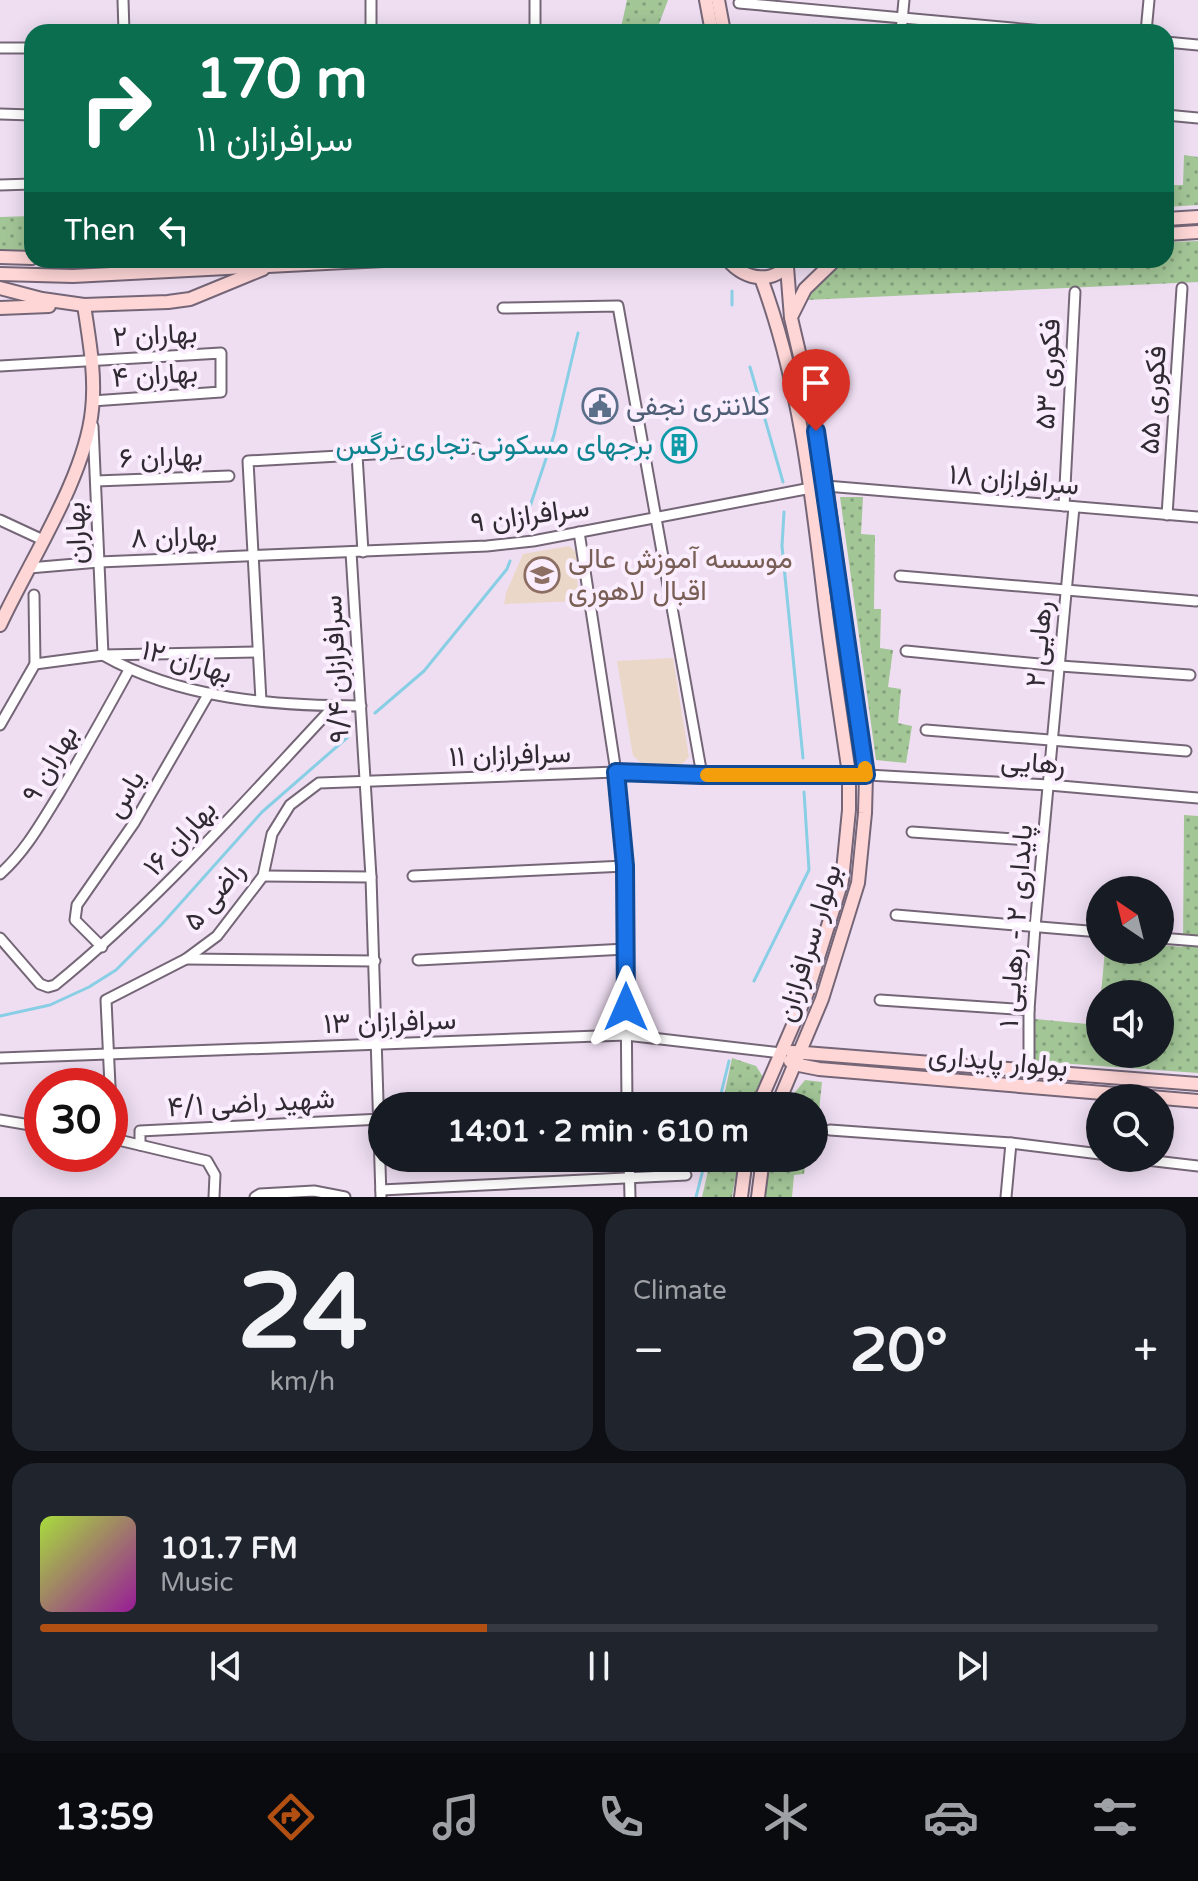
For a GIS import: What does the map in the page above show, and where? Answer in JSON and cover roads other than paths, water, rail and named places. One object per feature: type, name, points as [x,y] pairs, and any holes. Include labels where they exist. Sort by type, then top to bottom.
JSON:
[{"type":"main road","points":[[706,0],[710,24]]},
{"type":"main road","points":[[718,0],[722,24]]},
{"type":"main road","points":[[1174,218],[1198,217]]},
{"type":"main road","points":[[1174,234],[1198,232]]},
{"type":"main road","points":[[0,257],[24,258]]},
{"type":"main road","points":[[0,274],[73,276],[209,268]]},
{"type":"main road","points":[[0,308],[190,299],[267,268]]},
{"type":"main road","points":[[738,268],[749,276],[761,278],[778,274],[785,268]]},
{"type":"main road","name":"بولوار سرافرازان","points":[[783,1092],[822,999],[858,883],[866,775],[826,486],[791,318],[789,268]]},
{"type":"main road","points":[[791,318],[805,289],[827,268]]},
{"type":"main road","name":"بولوار سرافرازان","points":[[761,278],[773,310],[796,405],[811,488],[849,774],[842,881],[807,993],[764,1092]]},
{"type":"main road","points":[[0,288],[42,299],[84,305]]},
{"type":"main road","points":[[0,625],[85,447],[92,405],[92,360],[84,305]]},
{"type":"main road","name":"بولوار پایداری","points":[[781,1053],[800,1051],[1198,1084]]},
{"type":"main road","points":[[781,1053],[794,1064]]},
{"type":"main road","name":"بولوار پایداری","points":[[794,1064],[1017,1087],[1198,1101]]},
{"type":"main road","points":[[741,1197],[744,1172]]},
{"type":"main road","points":[[758,1197],[761,1172]]},
{"type":"street","points":[[123,0],[124,24]]},
{"type":"street","points":[[371,0],[371,24]]},
{"type":"street","points":[[535,0],[535,24]]},
{"type":"street","points":[[902,24],[904,0]]},
{"type":"street","points":[[1147,24],[1149,0]]},
{"type":"street","points":[[739,3],[968,24]]},
{"type":"street","points":[[1174,43],[1198,45]]},
{"type":"street","points":[[0,48],[24,48]]},
{"type":"street","points":[[0,114],[24,115]]},
{"type":"street","points":[[1174,116],[1198,118]]},
{"type":"street","points":[[0,185],[24,184]]},
{"type":"street","name":"فکوری ۵۵","points":[[1167,515],[1182,288]]},
{"type":"street","name":"فکوری ۵۳","points":[[1069,506],[1075,292]]},
{"type":"street","points":[[503,308],[618,306],[702,775]]},
{"type":"street","name":"بهاران ۲","points":[[0,366],[221,353],[221,392]]},
{"type":"street","name":"بهاران ۴","points":[[92,405],[221,392]]},
{"type":"street","name":"بهاران","points":[[92,405],[103,655]]},
{"type":"street","points":[[261,701],[248,461],[476,448]]},
{"type":"street","points":[[357,455],[363,552]]},
{"type":"street","name":"بهاران ۶","points":[[96,481],[229,476]]},
{"type":"street","name":"سرافرازان ۱۸","points":[[826,486],[1198,517]]},
{"type":"street","name":"سرافرازان ۹","points":[[252,556],[487,546],[579,532],[811,488]]},
{"type":"street","name":"رهایی ۲","points":[[1049,785],[1066,590],[1069,506]]},
{"type":"street","points":[[0,520],[43,540]]},
{"type":"street","points":[[579,532],[616,772],[625,866],[627,1092]]},
{"type":"street","name":"سرافرازان ۹/۴","points":[[351,552],[371,877],[379,1092]]},
{"type":"street","name":"بهاران ۸","points":[[29,568],[252,556]]},
{"type":"street","points":[[900,576],[1196,601]]},
{"type":"street","points":[[0,725],[35,664],[34,595]]},
{"type":"street","points":[[906,651],[1190,675]]},
{"type":"street","points":[[35,664],[103,655],[258,652]]},
{"type":"street","name":"بهاران ۱۲","points":[[103,655],[129,670],[247,702],[361,706]]},
{"type":"street","name":"بهاران ۹","points":[[0,874],[13,863],[32,838],[81,758],[129,670]]},
{"type":"street","name":"یاس","points":[[102,947],[75,920],[74,914],[134,823],[209,693]]},
{"type":"street","name":"بهاران ۱۶","points":[[0,938],[40,984],[48,987],[55,985],[102,947],[159,892],[334,706]]},
{"type":"street","points":[[926,730],[1186,751]]},
{"type":"street","name":"سرافرازان ۱۱","points":[[365,783],[616,772],[849,774]]},
{"type":"street","name":"رهایی","points":[[849,774],[1049,785],[1198,798]]},
{"type":"street","name":"راضی ۵","points":[[109,1052],[106,1000],[186,959],[217,936],[263,876],[272,834],[290,805],[319,783],[365,783]]},
{"type":"street","name":"پایداری ۲ - رهایی ۱","points":[[1029,1070],[1029,1010],[1049,785]]},
{"type":"street","points":[[912,832],[1043,841]]},
{"type":"street","points":[[413,876],[625,866]]},
{"type":"street","points":[[263,876],[371,877]]},
{"type":"street","points":[[896,915],[1086,931]]},
{"type":"street","points":[[1174,939],[1198,941]]},
{"type":"street","points":[[418,960],[626,949]]},
{"type":"street","points":[[186,959],[375,961]]},
{"type":"street","points":[[880,1000],[1029,1010]]},
{"type":"street","name":"سرافرازان ۱۳","points":[[0,1058],[626,1035],[781,1053]]},
{"type":"street","points":[[109,1052],[109,1068]]},
{"type":"street","points":[[0,1120],[24,1124]]},
{"type":"street","name":"شهید راضی ۴/۱","points":[[140,1145],[140,1131],[368,1120]]},
{"type":"street","points":[[830,1130],[1011,1143],[1086,1152]]},
{"type":"street","points":[[128,1142],[207,1161],[215,1175],[214,1197]]},
{"type":"street","points":[[1006,1197],[1011,1143]]},
{"type":"street","points":[[1174,1163],[1198,1166]]},
{"type":"street","name":"سرافرازان ۹/۴","points":[[381,1172],[381,1194]]},
{"type":"street","points":[[630,1172],[630,1197]]},
{"type":"street","points":[[381,1194],[630,1176],[686,1175]]},
{"type":"street","points":[[255,1197],[260,1194],[314,1191],[345,1197]]},
{"type":"waterway","points":[[732,291],[732,305]]},
{"type":"waterway","points":[[520,536],[554,435],[578,333]]},
{"type":"waterway","points":[[750,367],[783,482]]},
{"type":"waterway","points":[[784,512],[782,546],[803,758]]},
{"type":"waterway","points":[[375,713],[424,671],[507,569],[510,561]]},
{"type":"waterway","points":[[0,1016],[50,1005],[116,970],[162,924],[262,812],[349,736]]},
{"type":"waterway","points":[[754,981],[809,870],[804,792]]},
{"type":"waterway","points":[[721,1092],[729,1061]]},
{"type":"waterway","points":[[696,1197],[702,1172]]},
{"type":"place","name":"کلانتری نجفی","points":[[600,406]]},
{"type":"place","name":"برجهای مسکونی تجاری نرگس","points":[[679,445]]},
{"type":"place","name":"موسسه آموزش عالی اقبال لاهوری","points":[[542,575]]}]
